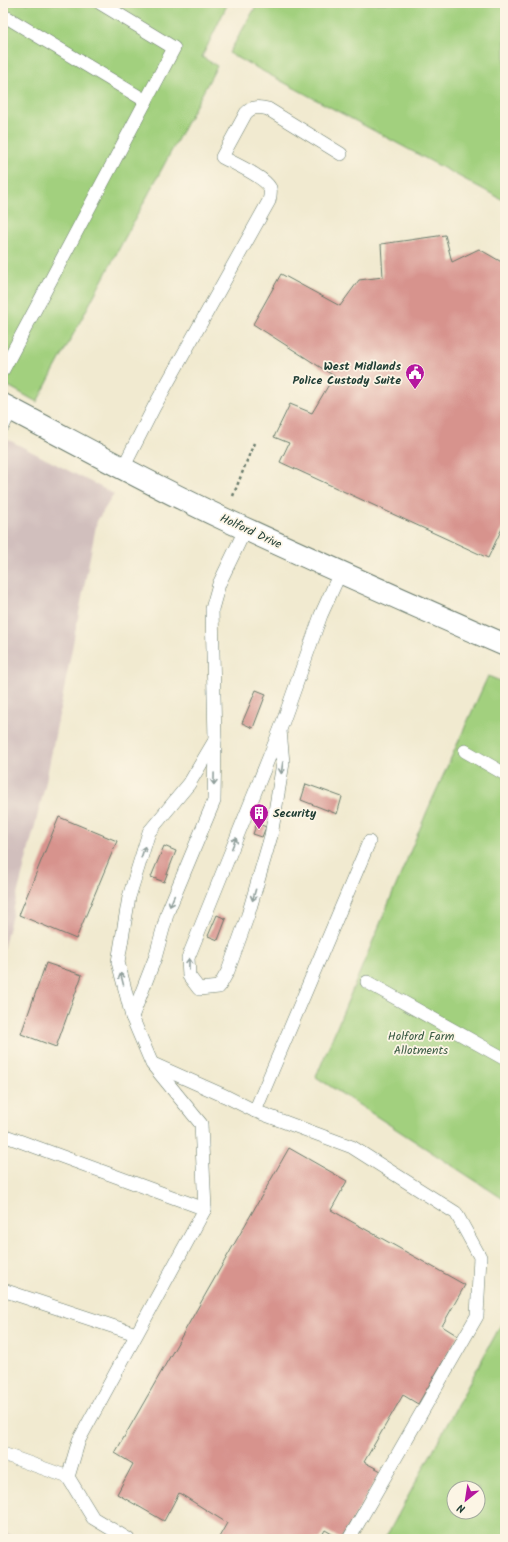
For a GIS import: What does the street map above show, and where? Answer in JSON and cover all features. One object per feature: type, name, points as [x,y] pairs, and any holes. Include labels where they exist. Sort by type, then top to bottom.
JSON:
[{"type":"street","name":"Holford Drive","points":[[6,414],[123,468],[224,519],[340,573],[505,644]]},
{"type":"lane","points":[[3,370],[174,48],[100,3]]},
{"type":"lane","points":[[8,18],[146,101]]},
{"type":"lane","points":[[123,468],[154,407],[269,201],[270,189],[267,184],[260,178],[222,157],[246,113],[254,107],[268,109],[341,154]]},
{"type":"lane","points":[[132,1016],[155,958],[168,911],[214,801],[215,740],[212,609],[219,584],[246,528]]},
{"type":"lane","points":[[280,730],[283,763],[271,836],[248,915],[228,971],[220,987],[199,989],[189,976],[188,958],[280,730],[321,615],[340,573]]},
{"type":"lane","points":[[68,1476],[79,1440],[205,1209],[201,1124],[152,1064],[132,1016],[118,962],[129,897],[150,832],[189,784],[215,740]]},
{"type":"lane","points":[[465,751],[505,774]]},
{"type":"lane","points":[[256,1111],[369,842]]},
{"type":"lane","points":[[367,982],[505,1059]]},
{"type":"lane","points":[[152,1064],[256,1111],[352,1147],[456,1214],[480,1257],[477,1316],[349,1539]]},
{"type":"lane","points":[[3,1136],[205,1209]]},
{"type":"lane","points":[[3,1290],[136,1334]]},
{"type":"lane","points":[[3,1454],[68,1476],[93,1518],[128,1539]]},
{"type":"path","points":[[224,519],[254,443]]},
{"type":"shaded area","points":[[3,437],[114,494],[97,521],[45,786],[3,950]]},
{"type":"shaded area","points":[[3,1533],[27,1539],[3,1539]]},
{"type":"green space","points":[[3,3],[228,3],[202,57],[217,66],[37,402],[3,383]]},
{"type":"green space","points":[[258,3],[505,3],[505,201],[229,53]]},
{"type":"green space","name":"Holford Farm Allotments","points":[[488,676],[505,683],[505,1200],[316,1077],[428,809]]},
{"type":"green space","points":[[505,1317],[505,1539],[384,1539],[391,1528]]},
{"type":"building","name":"West Midlands Police Custody Suite","points":[[445,235],[452,262],[479,249],[505,264],[505,522],[488,558],[280,462],[289,443],[274,437],[290,404],[312,413],[334,376],[253,324],[281,274],[340,306],[359,280],[383,277],[381,244]]},
{"type":"building","points":[[256,690],[266,694],[253,728],[242,723]]},
{"type":"building","points":[[306,784],[342,797],[337,814],[301,800]]},
{"type":"building","points":[[59,817],[117,841],[76,939],[19,915]]},
{"type":"building","name":"Security","points":[[257,823],[266,827],[262,837],[253,834]]},
{"type":"building","points":[[164,846],[176,851],[164,882],[151,877]]},
{"type":"building","points":[[217,915],[226,919],[218,940],[208,936]]},
{"type":"building","points":[[46,963],[82,975],[56,1047],[21,1034]]},
{"type":"building","points":[[289,1148],[347,1181],[331,1210],[465,1285],[442,1326],[458,1336],[418,1404],[403,1395],[364,1462],[381,1471],[341,1539],[325,1530],[320,1539],[218,1539],[227,1523],[179,1493],[164,1521],[117,1494],[133,1464],[115,1453]]},
{"type":"place","name":"West Midlands Police Custody Suite","points":[[415,390]]},
{"type":"place","name":"Security","points":[[259,830]]}]
